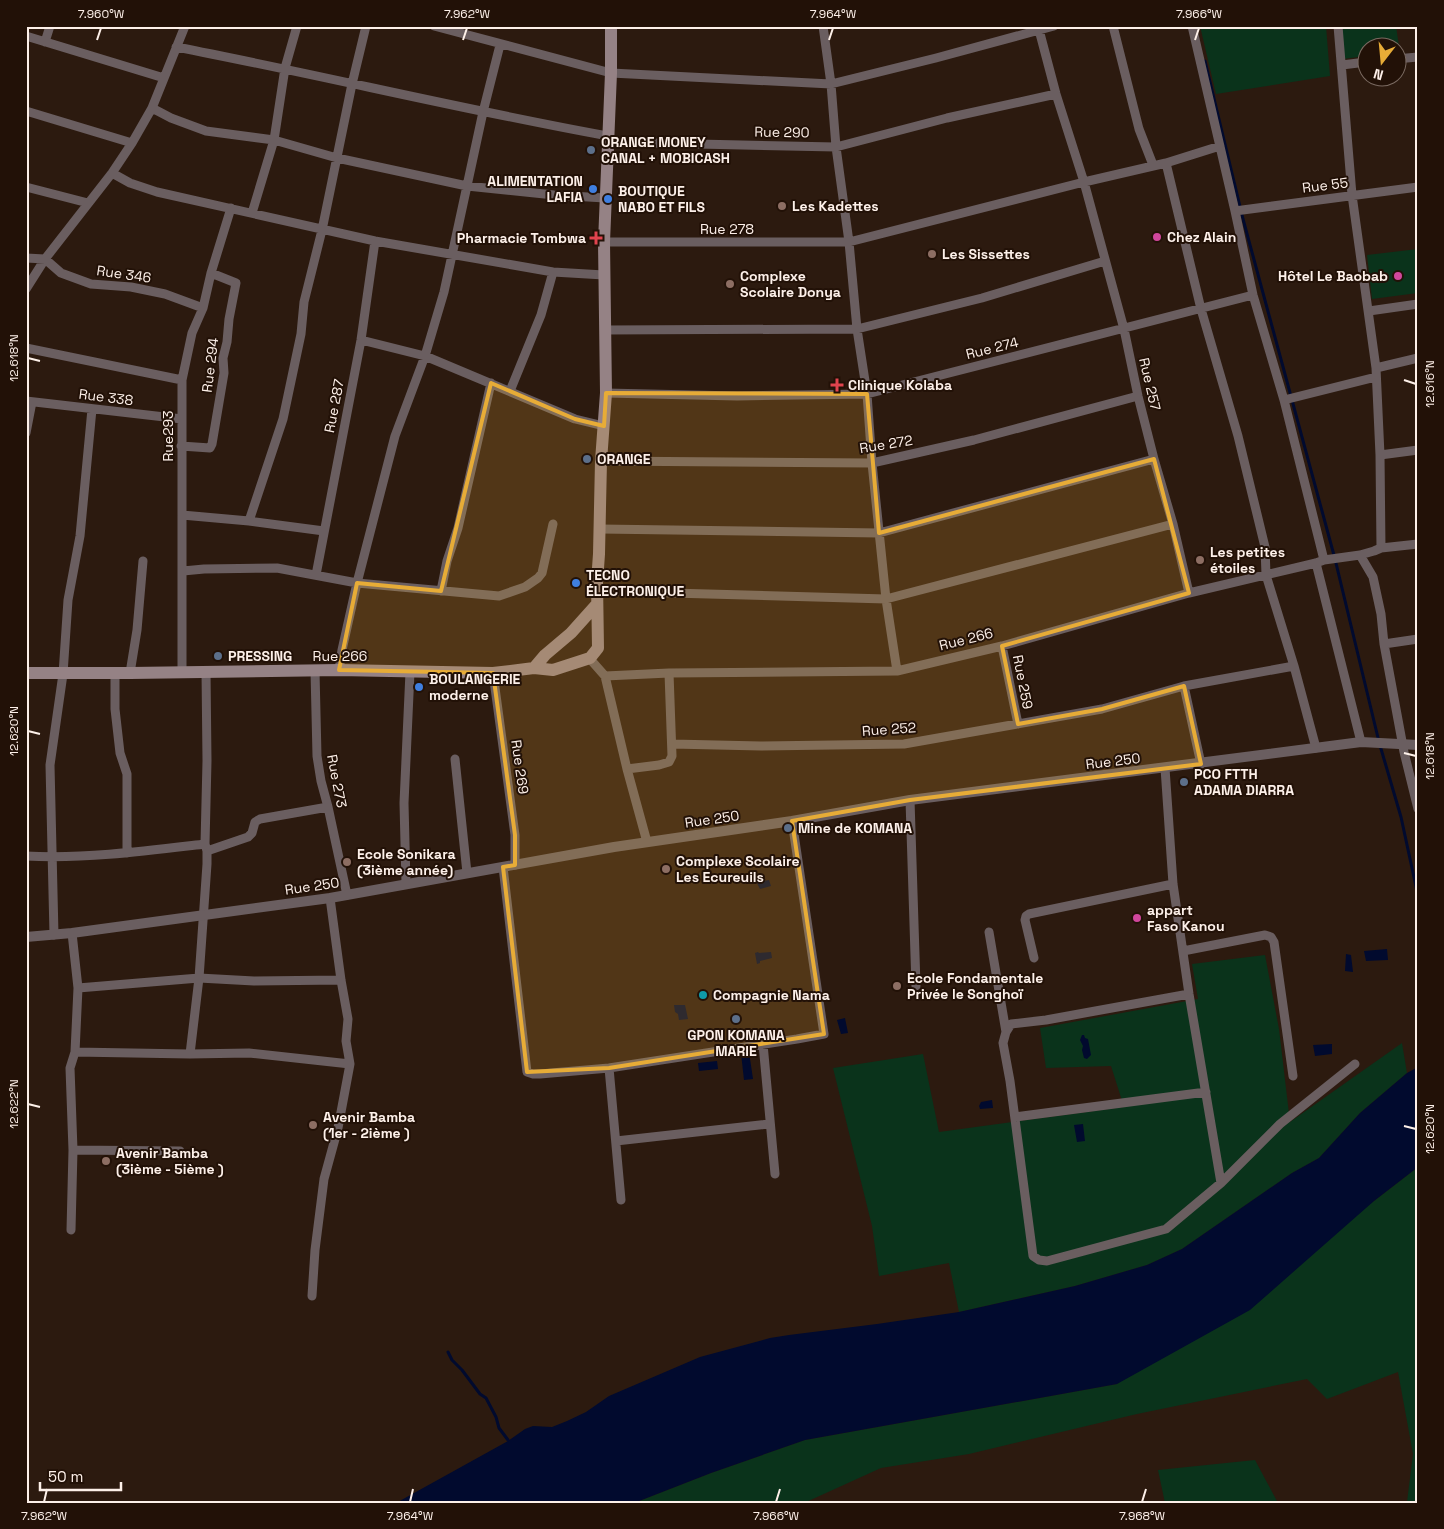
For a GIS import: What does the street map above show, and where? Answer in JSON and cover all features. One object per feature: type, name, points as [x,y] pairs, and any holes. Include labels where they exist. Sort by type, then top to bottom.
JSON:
[{"type":"main road","points":[[590,659],[598,648],[597,597],[601,461],[606,393],[604,242],[612,26]]},
{"type":"main road","points":[[527,671],[571,633],[597,597]]},
{"type":"main road","name":"Rue 266","points":[[26,673],[339,670],[493,673],[553,670],[590,659]]},
{"type":"street","points":[[45,42],[50,26]]},
{"type":"street","points":[[26,289],[45,259],[112,173],[132,143],[152,108],[185,26]]},
{"type":"street","points":[[252,213],[274,140],[285,68],[297,26]]},
{"type":"street","points":[[249,521],[283,419],[301,334],[304,302],[322,230],[366,26]]},
{"type":"street","points":[[434,26],[611,73],[831,84],[936,58],[1038,28],[1054,26]]},
{"type":"street","points":[[823,26],[867,394],[886,599],[897,671]]},
{"type":"street","points":[[1113,26],[1139,129],[1154,165]]},
{"type":"street","points":[[1192,26],[1253,295],[1284,400],[1361,742]]},
{"type":"street","points":[[1338,26],[1352,195],[1376,372],[1380,455],[1381,548]]},
{"type":"street","name":"Rue 257","points":[[1038,28],[1056,94],[1084,182],[1124,328],[1138,396],[1173,524],[1189,593]]},
{"type":"street","points":[[26,36],[164,78]]},
{"type":"street","points":[[339,670],[357,583],[394,436],[425,356],[444,292],[500,45]]},
{"type":"street","name":"Rue 290","points":[[176,47],[285,68],[608,139],[836,147],[947,118],[1056,94]]},
{"type":"street","points":[[1342,65],[1356,63]]},
{"type":"street","points":[[152,108],[171,118],[206,130],[274,140],[337,158],[467,186],[554,196],[605,198]]},
{"type":"street","points":[[26,111],[132,143]]},
{"type":"street","name":"Rue 278","points":[[604,242],[849,242],[1166,163],[1220,146]]},
{"type":"street","points":[[1166,163],[1201,309],[1238,436],[1265,547],[1266,574],[1294,666],[1316,748]]},
{"type":"street","points":[[112,173],[130,184],[158,192],[375,241],[552,272],[604,275]]},
{"type":"street","points":[[26,187],[88,203]]},
{"type":"street","name":"Rue 55","points":[[1235,211],[1418,187]]},
{"type":"street","name":"Rue293","points":[[182,672],[182,380],[192,334],[203,308],[211,273],[231,208]]},
{"type":"street","name":"Rue 287","points":[[316,575],[361,340],[375,241]]},
{"type":"street","points":[[26,258],[45,259]]},
{"type":"street","name":"Rue 346","points":[[45,259],[61,273],[91,284],[131,287],[165,294],[203,308]]},
{"type":"street","points":[[605,330],[858,329],[982,298],[1105,262]]},
{"type":"street","points":[[510,391],[541,315],[552,272]]},
{"type":"street","name":"Rue 294","points":[[181,446],[210,448],[212,444],[224,373],[223,358],[236,283],[211,273]]},
{"type":"street","name":"Rue 274","points":[[606,393],[737,396],[867,394],[1253,295]]},
{"type":"street","points":[[1369,311],[1418,304]]},
{"type":"street","points":[[361,340],[425,356],[491,382],[575,419],[604,426]]},
{"type":"street","points":[[26,348],[182,380]]},
{"type":"street","points":[[1284,400],[1418,358]]},
{"type":"street","points":[[441,592],[447,561],[458,528],[491,382]]},
{"type":"street","name":"Rue 272","points":[[601,461],[872,463],[974,440],[1138,396]]},
{"type":"street","points":[[26,433],[29,402]]},
{"type":"street","name":"Rue 338","points":[[29,402],[182,419]]},
{"type":"street","points":[[54,935],[50,765],[63,674],[68,600],[80,536],[92,410]]},
{"type":"street","points":[[1380,455],[1418,450]]},
{"type":"street","points":[[600,529],[879,533],[1154,459]]},
{"type":"street","points":[[182,516],[249,521],[324,531]]},
{"type":"street","points":[[182,571],[277,568],[357,583],[499,596],[525,588],[542,573],[553,524]]},
{"type":"street","points":[[597,597],[886,599],[1173,524]]},
{"type":"street","name":"Rue 266","points":[[605,676],[669,673],[897,671],[1002,646],[1189,593],[1266,574],[1320,561],[1360,555],[1381,548],[1418,544]]},
{"type":"street","points":[[1360,555],[1373,577],[1403,745],[1418,809]]},
{"type":"street","points":[[130,673],[137,630],[143,561]]},
{"type":"street","points":[[1384,644],[1418,640]]},
{"type":"street","name":"Rue 259","points":[[1002,646],[1018,724]]},
{"type":"street","points":[[590,659],[605,676],[647,842]]},
{"type":"street","name":"Rue 252","points":[[672,744],[762,746],[904,744],[1102,709],[1184,686],[1294,666]]},
{"type":"street","points":[[190,1054],[204,915],[207,761],[206,671]]},
{"type":"street","name":"Rue 273","points":[[315,671],[317,756],[347,895]]},
{"type":"street","points":[[115,672],[115,709],[120,753],[127,774],[127,853]]},
{"type":"street","points":[[406,884],[404,803],[410,672]]},
{"type":"street","name":"Rue 269","points":[[493,673],[515,835],[515,865]]},
{"type":"street","points":[[627,769],[659,765],[669,762],[672,756],[669,673]]},
{"type":"street","points":[[1184,686],[1202,764]]},
{"type":"street","name":"Rue 250","points":[[26,937],[72,933],[330,898],[647,842],[792,821],[910,800],[1202,764],[1361,742],[1418,745]]},
{"type":"street","points":[[455,759],[467,873]]},
{"type":"street","points":[[1165,768],[1173,884],[1189,994],[1221,1183]]},
{"type":"street","points":[[910,800],[916,986]]},
{"type":"street","points":[[26,856],[52,857],[206,848],[248,837],[252,833],[255,822],[260,819],[328,807]]},
{"type":"street","points":[[503,867],[527,1072],[540,1074],[609,1068],[763,1044],[824,1034],[792,821]]},
{"type":"street","points":[[1034,958],[1025,920],[1029,914],[1173,884]]},
{"type":"street","points":[[312,1296],[315,1250],[324,1179],[338,1128],[350,1064],[346,1041],[348,1019],[330,898]]},
{"type":"street","points":[[989,932],[1006,1032]]},
{"type":"street","points":[[71,1230],[73,1150],[70,1068],[75,1052],[78,988],[72,933]]},
{"type":"street","points":[[1183,951],[1265,935],[1271,937],[1274,942],[1293,1076]]},
{"type":"street","points":[[78,988],[199,978],[254,981],[341,980]]},
{"type":"street","points":[[1189,994],[1046,1020],[1011,1024],[1006,1032],[1003,1043],[1010,1081],[1033,1256],[1039,1260],[1047,1261],[1166,1229],[1221,1183],[1280,1124],[1355,1064]]},
{"type":"street","points":[[763,1044],[775,1174]]},
{"type":"street","points":[[75,1052],[249,1053],[350,1064]]},
{"type":"street","points":[[609,1068],[621,1200]]},
{"type":"street","points":[[1015,1118],[1206,1092]]},
{"type":"street","points":[[616,1141],[769,1124]]},
{"type":"street","points":[[73,1150],[180,1151]]},
{"type":"highlighted area","points":[[491,383],[575,419],[604,426],[606,393],[867,394],[879,533],[1154,459],[1189,593],[1002,646],[1018,724],[1102,709],[1184,686],[1201,764],[910,800],[792,821],[824,1034],[609,1068],[527,1072],[503,867],[515,865],[515,835],[493,673],[339,670],[357,583],[441,591]]},
{"type":"green space","points":[[1200,26],[1326,26],[1330,76],[1216,94]]},
{"type":"green space","points":[[1340,26],[1396,26],[1398,38],[1356,38],[1356,57],[1343,59]]},
{"type":"green space","points":[[1418,249],[1418,293],[1372,299],[1367,255]]},
{"type":"green space","points":[[1265,955],[1279,1029],[1290,1122],[1402,1043],[1407,1073],[1360,1113],[1319,1158],[1292,1173],[1182,1249],[1147,1265],[1075,1286],[959,1312],[949,1263],[879,1276],[872,1226],[833,1068],[923,1054],[939,1132],[1124,1107],[1111,1066],[1046,1068],[1040,1028],[1198,999],[1192,964]]},
{"type":"green space","points":[[1418,1167],[1418,1503],[1405,1503],[1407,1502],[1413,1454],[1398,1372],[1327,1399],[1307,1379],[1137,1414],[969,1454],[881,1468],[804,1503],[634,1503],[711,1473],[805,1440],[1117,1384],[1374,1201]]},
{"type":"green space","points":[[1255,1460],[1278,1503],[1165,1503],[1158,1470]]},
{"type":"water","points":[[759,875],[763,881],[769,880],[771,886],[760,889],[754,877]]},
{"type":"water","points":[[1387,949],[1388,960],[1366,961],[1364,951]]},
{"type":"water","points":[[771,952],[772,958],[760,961],[757,964],[755,953]]},
{"type":"water","points":[[1346,954],[1351,955],[1353,972],[1345,971]]},
{"type":"water","points":[[674,1005],[685,1005],[688,1019],[679,1020]]},
{"type":"water","points":[[845,1018],[848,1033],[841,1034],[837,1020]]},
{"type":"water","points":[[1082,1035],[1088,1039],[1091,1055],[1087,1059],[1084,1058],[1082,1050],[1083,1046],[1080,1040]]},
{"type":"water","points":[[1332,1044],[1332,1054],[1315,1056],[1313,1045]]},
{"type":"water","points":[[749,1052],[753,1079],[744,1080],[741,1053]]},
{"type":"water","points":[[717,1061],[718,1069],[699,1071],[698,1063]]},
{"type":"water","points":[[1418,1067],[1418,1167],[1374,1201],[1250,1310],[1117,1384],[805,1440],[711,1473],[634,1503],[396,1503],[508,1441],[525,1429],[533,1426],[552,1427],[567,1421],[586,1412],[609,1396],[700,1357],[770,1338],[959,1312],[1075,1286],[1147,1265],[1182,1249],[1292,1173],[1319,1158],[1360,1113],[1407,1073]]},
{"type":"water","points":[[992,1100],[993,1108],[980,1109],[981,1102]]},
{"type":"water","points":[[1083,1124],[1085,1141],[1077,1142],[1074,1125]]},
{"type":"waterway","points":[[1205,61],[1243,219],[1335,559],[1379,742],[1401,817],[1418,896]]},
{"type":"waterway","points":[[448,1352],[452,1360],[480,1394],[486,1398],[496,1417],[499,1428],[508,1440]]},
{"type":"place","name":"ORANGE MONEY CANAL + MOBICASH","points":[[591,150]]},
{"type":"place","name":"ALIMENTATION LAFIA","points":[[593,189]]},
{"type":"place","name":"BOUTIQUE NABO ET FILS","points":[[608,199]]},
{"type":"place","name":"Les Kadettes","points":[[782,206]]},
{"type":"place","name":"Chez Alain","points":[[1157,237]]},
{"type":"place","name":"Pharmacie Tombwa","points":[[596,238]]},
{"type":"place","name":"Les Sissettes","points":[[932,254]]},
{"type":"place","name":"Hôtel Le Baobab","points":[[1398,276]]},
{"type":"place","name":"Complexe Scolaire Donya","points":[[730,284]]},
{"type":"place","name":"Clinique Kolaba","points":[[837,385]]},
{"type":"place","name":"ORANGE","points":[[587,459]]},
{"type":"place","name":"Les petites étoiles","points":[[1200,560]]},
{"type":"place","name":"TECNO ÉLECTRONIQUE","points":[[576,583]]},
{"type":"place","name":"PRESSING","points":[[218,656]]},
{"type":"place","name":"BOULANGERIE moderne","points":[[419,687]]},
{"type":"place","name":"PCO FTTH ADAMA DIARRA","points":[[1184,782]]},
{"type":"place","name":"Mine de KOMANA","points":[[788,828]]},
{"type":"place","name":"Ecole Sonikara (3ième année)","points":[[347,862]]},
{"type":"place","name":"Complexe Scolaire Les Ecureuils","points":[[666,869]]},
{"type":"place","name":"appart Faso Kanou","points":[[1137,918]]},
{"type":"place","name":"Ecole Fondamentale Privée le Songhoï","points":[[897,986]]},
{"type":"place","name":"Compagnie Nama","points":[[703,995]]},
{"type":"place","name":"GPON KOMANA MARIE","points":[[736,1019]]},
{"type":"place","name":"Avenir Bamba (1er - 2ième )","points":[[313,1125]]},
{"type":"place","name":"Avenir Bamba (3ième - 5ième )","points":[[106,1161]]}]
